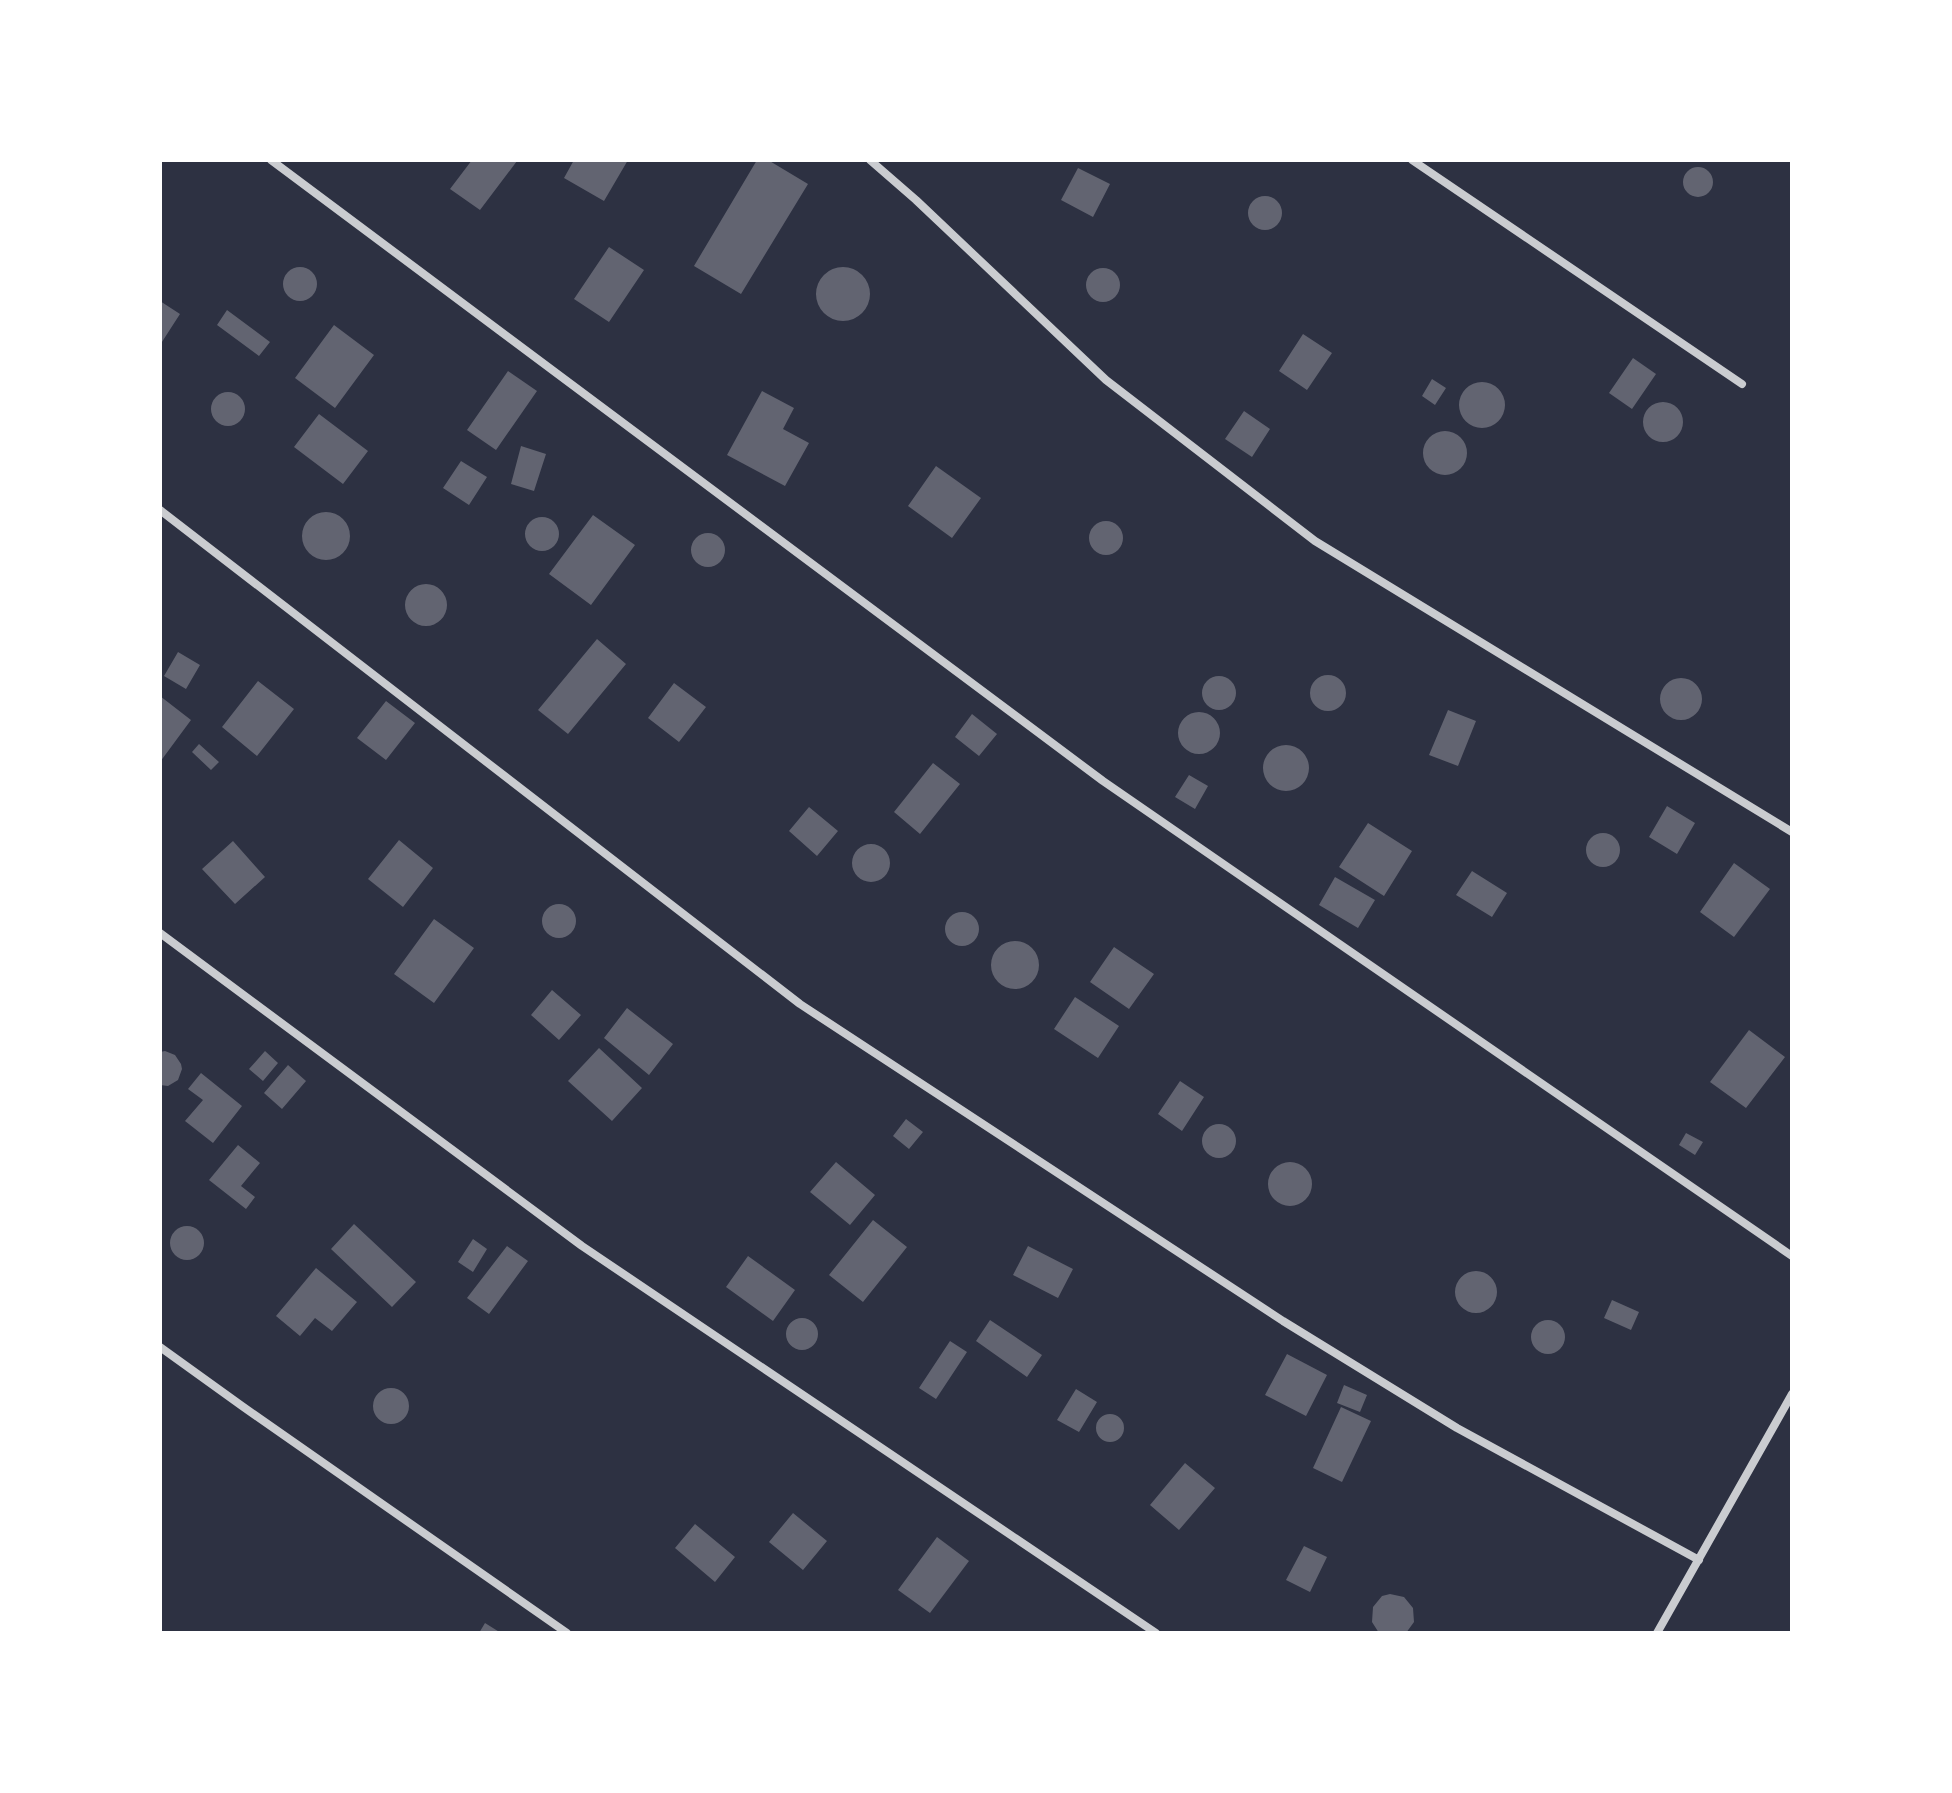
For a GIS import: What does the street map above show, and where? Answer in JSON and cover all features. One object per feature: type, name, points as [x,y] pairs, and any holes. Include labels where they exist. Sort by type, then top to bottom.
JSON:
[{"type":"street","points":[[271,160],[1103,781],[1792,1256]]},
{"type":"street","points":[[870,160],[1106,380],[1315,541],[1792,832]]},
{"type":"street","points":[[1412,160],[1742,384]]},
{"type":"street","points":[[160,510],[800,1004],[1336,1354],[1457,1428],[1699,1560]]},
{"type":"street","points":[[160,933],[582,1246],[1156,1633]]},
{"type":"street","points":[[160,1347],[567,1633]]},
{"type":"street","points":[[1657,1633],[1792,1394]]},
{"type":"building","points":[[472,160],[517,161],[480,210],[450,189]]},
{"type":"building","points":[[574,160],[628,160],[604,201],[564,178]]},
{"type":"building","points":[[757,160],[768,160],[808,184],[741,294],[694,266]]},
{"type":"building","points":[[1698,167],[1704,168],[1712,176],[1712,188],[1704,196],[1698,197],[1692,196],[1684,188],[1683,182],[1684,176],[1692,168]]},
{"type":"building","points":[[1078,168],[1110,184],[1093,217],[1061,200]]},
{"type":"building","points":[[1265,196],[1277,201],[1282,213],[1277,225],[1265,230],[1253,225],[1248,213],[1253,201]]},
{"type":"building","points":[[609,247],[644,270],[609,322],[574,299]]},
{"type":"building","points":[[300,267],[312,272],[317,284],[312,296],[300,301],[288,296],[283,284],[288,272]]},
{"type":"building","points":[[843,267],[862,275],[870,294],[862,313],[843,321],[824,313],[816,294],[824,275]]},
{"type":"building","points":[[1103,268],[1115,273],[1120,285],[1115,297],[1103,302],[1091,297],[1086,285],[1091,273]]},
{"type":"building","points":[[160,301],[180,314],[160,345]]},
{"type":"building","points":[[227,310],[270,342],[259,356],[217,325]]},
{"type":"building","points":[[334,325],[374,355],[335,408],[295,378]]},
{"type":"building","points":[[1303,334],[1332,353],[1307,390],[1279,371]]},
{"type":"building","points":[[1633,358],[1656,374],[1632,409],[1609,393]]},
{"type":"building","points":[[508,371],[537,391],[496,450],[467,430]]},
{"type":"building","points":[[1432,379],[1446,388],[1435,405],[1422,396]]},
{"type":"building","points":[[1482,382],[1498,389],[1505,405],[1498,421],[1482,428],[1466,421],[1459,405],[1466,389]]},
{"type":"building","points":[[762,391],[794,408],[783,429],[809,443],[785,486],[727,455]]},
{"type":"building","points":[[228,392],[240,397],[245,409],[240,421],[228,426],[216,421],[211,409],[216,397]]},
{"type":"building","points":[[1663,402],[1677,408],[1683,422],[1677,436],[1663,442],[1649,436],[1643,422],[1649,408]]},
{"type":"building","points":[[1244,411],[1270,429],[1252,457],[1225,439]]},
{"type":"building","points":[[319,414],[368,451],[343,484],[294,447]]},
{"type":"building","points":[[1445,431],[1461,437],[1467,453],[1461,469],[1445,475],[1429,469],[1423,453],[1429,437]]},
{"type":"building","points":[[521,446],[546,454],[534,491],[511,484]]},
{"type":"building","points":[[461,461],[487,477],[469,505],[443,488]]},
{"type":"building","points":[[936,466],[981,498],[952,538],[908,506]]},
{"type":"building","points":[[326,512],[343,519],[350,536],[343,553],[326,560],[309,553],[302,536],[309,519]]},
{"type":"building","points":[[593,515],[635,545],[591,605],[549,574]]},
{"type":"building","points":[[542,517],[554,522],[559,534],[554,546],[542,551],[530,546],[525,534],[530,522]]},
{"type":"building","points":[[1106,521],[1118,526],[1123,538],[1118,550],[1106,555],[1094,550],[1089,538],[1094,526]]},
{"type":"building","points":[[708,533],[720,538],[725,550],[720,562],[708,567],[696,562],[691,550],[696,538]]},
{"type":"building","points":[[426,584],[441,590],[447,605],[441,620],[426,626],[411,620],[405,605],[411,590]]},
{"type":"building","points":[[597,639],[626,664],[568,734],[538,710]]},
{"type":"building","points":[[178,652],[200,665],[186,689],[164,676]]},
{"type":"building","points":[[1328,675],[1341,680],[1346,693],[1341,706],[1328,711],[1315,706],[1310,693],[1315,680]]},
{"type":"building","points":[[1219,676],[1231,681],[1236,693],[1231,705],[1219,710],[1207,705],[1202,693],[1207,681]]},
{"type":"building","points":[[1681,678],[1696,684],[1702,699],[1696,714],[1681,720],[1666,714],[1660,699],[1666,684]]},
{"type":"building","points":[[258,681],[294,709],[257,756],[222,727]]},
{"type":"building","points":[[674,683],[706,707],[679,742],[648,718]]},
{"type":"building","points":[[160,696],[191,720],[160,762]]},
{"type":"building","points":[[386,701],[415,723],[386,760],[357,738]]},
{"type":"building","points":[[1448,710],[1476,721],[1458,766],[1429,755]]},
{"type":"building","points":[[1199,712],[1214,718],[1220,733],[1214,748],[1199,754],[1184,748],[1178,733],[1184,718]]},
{"type":"building","points":[[972,714],[997,734],[979,756],[955,737]]},
{"type":"building","points":[[199,744],[219,762],[211,770],[192,752]]},
{"type":"building","points":[[1286,745],[1302,752],[1309,768],[1302,784],[1286,791],[1270,784],[1263,768],[1270,752]]},
{"type":"building","points":[[933,763],[960,784],[920,834],[894,812]]},
{"type":"building","points":[[1189,775],[1208,786],[1195,809],[1175,797]]},
{"type":"building","points":[[1667,806],[1695,823],[1677,854],[1649,837]]},
{"type":"building","points":[[809,807],[838,831],[817,856],[789,831]]},
{"type":"building","points":[[1368,823],[1412,851],[1384,896],[1339,867]]},
{"type":"building","points":[[1603,833],[1615,838],[1620,850],[1615,862],[1603,867],[1591,862],[1586,850],[1591,838]]},
{"type":"building","points":[[399,840],[433,868],[403,907],[368,879]]},
{"type":"building","points":[[233,841],[265,877],[235,904],[202,869]]},
{"type":"building","points":[[871,844],[885,849],[890,863],[885,877],[871,882],[857,877],[852,863],[857,849]]},
{"type":"building","points":[[1734,863],[1770,889],[1734,937],[1700,912]]},
{"type":"building","points":[[1472,871],[1507,893],[1492,917],[1456,895]]},
{"type":"building","points":[[1335,877],[1375,900],[1358,928],[1319,905]]},
{"type":"building","points":[[559,904],[571,909],[576,921],[571,933],[559,938],[547,933],[542,921],[547,909]]},
{"type":"building","points":[[962,912],[974,917],[979,929],[974,941],[962,946],[950,941],[945,929],[950,917]]},
{"type":"building","points":[[434,919],[474,948],[434,1003],[394,974]]},
{"type":"building","points":[[1015,941],[1032,948],[1039,965],[1032,982],[1015,989],[998,982],[991,965],[998,948]]},
{"type":"building","points":[[1114,947],[1154,974],[1129,1009],[1090,982]]},
{"type":"building","points":[[552,990],[581,1015],[559,1040],[531,1015]]},
{"type":"building","points":[[1075,997],[1119,1026],[1098,1058],[1054,1029]]},
{"type":"building","points":[[627,1008],[673,1044],[649,1075],[604,1038]]},
{"type":"building","points":[[1749,1030],[1785,1057],[1746,1108],[1710,1082]]},
{"type":"building","points":[[599,1048],[642,1088],[612,1121],[568,1081]]},
{"type":"building","points":[[265,1051],[278,1063],[263,1081],[249,1069]]},
{"type":"building","points":[[160,1052],[175,1055],[182,1069],[178,1080],[168,1086],[160,1085]]},
{"type":"building","points":[[288,1065],[306,1081],[282,1109],[264,1093]]},
{"type":"building","points":[[201,1073],[242,1106],[213,1143],[185,1121],[203,1100],[188,1089]]},
{"type":"building","points":[[1180,1081],[1204,1097],[1182,1131],[1158,1114]]},
{"type":"building","points":[[906,1119],[923,1132],[909,1149],[893,1136]]},
{"type":"building","points":[[1219,1124],[1231,1129],[1236,1141],[1231,1153],[1219,1158],[1207,1153],[1202,1141],[1207,1129]]},
{"type":"building","points":[[1686,1133],[1703,1142],[1695,1155],[1679,1145]]},
{"type":"building","points":[[238,1145],[260,1163],[241,1186],[255,1197],[246,1209],[209,1180]]},
{"type":"building","points":[[836,1162],[875,1195],[850,1225],[810,1192]]},
{"type":"building","points":[[1290,1162],[1305,1169],[1312,1184],[1305,1199],[1290,1206],[1275,1199],[1268,1184],[1275,1169]]},
{"type":"building","points":[[873,1220],[907,1247],[863,1302],[829,1275]]},
{"type":"building","points":[[354,1224],[416,1282],[392,1307],[331,1249]]},
{"type":"building","points":[[187,1226],[199,1231],[204,1243],[199,1255],[187,1260],[175,1255],[170,1243],[175,1231]]},
{"type":"building","points":[[473,1239],[487,1249],[473,1272],[458,1262]]},
{"type":"building","points":[[507,1246],[528,1261],[489,1314],[467,1298]]},
{"type":"building","points":[[1028,1246],[1073,1269],[1058,1298],[1013,1275]]},
{"type":"building","points":[[748,1256],[795,1290],[773,1321],[726,1287]]},
{"type":"building","points":[[316,1268],[357,1302],[332,1331],[315,1318],[300,1336],[276,1316]]},
{"type":"building","points":[[1476,1271],[1491,1277],[1497,1292],[1491,1307],[1476,1313],[1461,1307],[1455,1292],[1461,1277]]},
{"type":"building","points":[[1612,1300],[1639,1312],[1631,1330],[1604,1318]]},
{"type":"building","points":[[802,1318],[814,1322],[818,1334],[814,1346],[802,1350],[790,1346],[786,1334],[790,1322]]},
{"type":"building","points":[[990,1320],[1042,1355],[1027,1377],[976,1341]]},
{"type":"building","points":[[1548,1320],[1560,1325],[1565,1337],[1560,1349],[1548,1354],[1536,1349],[1531,1337],[1536,1325]]},
{"type":"building","points":[[950,1341],[967,1352],[936,1399],[919,1388]]},
{"type":"building","points":[[1287,1354],[1327,1375],[1306,1416],[1265,1395]]},
{"type":"building","points":[[1344,1385],[1367,1395],[1360,1412],[1337,1403]]},
{"type":"building","points":[[391,1388],[404,1393],[409,1406],[404,1419],[391,1424],[378,1419],[373,1406],[378,1393]]},
{"type":"building","points":[[1076,1389],[1097,1402],[1079,1432],[1057,1420]]},
{"type":"building","points":[[1341,1407],[1371,1421],[1342,1482],[1313,1468]]},
{"type":"building","points":[[1110,1414],[1120,1418],[1124,1428],[1120,1438],[1110,1442],[1100,1438],[1096,1428],[1100,1418]]},
{"type":"building","points":[[1185,1463],[1215,1488],[1179,1530],[1150,1505]]},
{"type":"building","points":[[793,1513],[827,1541],[803,1570],[769,1542]]},
{"type":"building","points":[[695,1524],[735,1557],[715,1582],[675,1548]]},
{"type":"building","points":[[937,1537],[969,1561],[930,1613],[898,1590]]},
{"type":"building","points":[[1304,1546],[1327,1557],[1310,1592],[1286,1580]]},
{"type":"building","points":[[1382,1596],[1404,1597],[1413,1608],[1414,1622],[1406,1633],[1379,1633],[1372,1622],[1373,1607]]},
{"type":"building","points":[[485,1623],[501,1633],[479,1633]]}]
